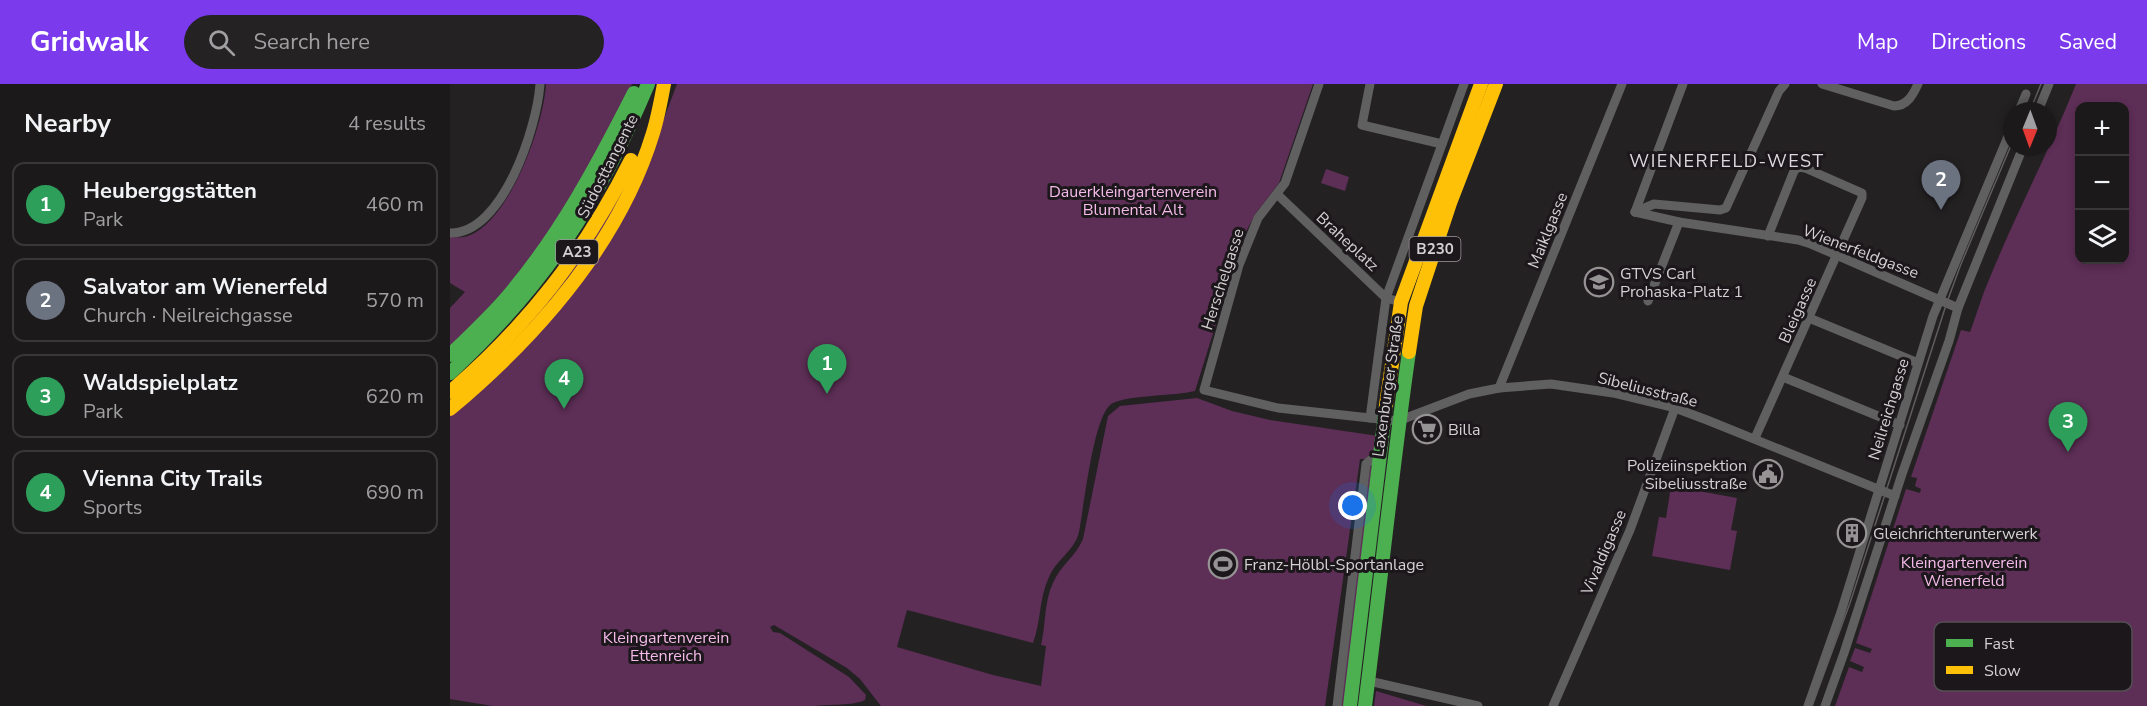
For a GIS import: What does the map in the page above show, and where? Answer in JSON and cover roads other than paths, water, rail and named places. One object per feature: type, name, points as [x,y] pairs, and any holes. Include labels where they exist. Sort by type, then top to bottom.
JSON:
[{"type":"main road","points":[[450,356],[512,292],[561,226],[606,149],[639,84]]},
{"type":"main road","name":"Südosttangente","points":[[450,373],[493,333],[540,280],[575,230],[616,159],[648,84]]},
{"type":"main road","points":[[450,409],[520,345],[572,284],[594,253],[622,203],[647,150],[664,84]]},
{"type":"main road","name":"Südosttangente","points":[[450,392],[505,341],[571,261],[610,201],[628,167],[664,84]]},
{"type":"main road","name":"Laxenburger Straße","points":[[1350,706],[1381,451],[1377,419],[1401,302],[1481,84]]},
{"type":"main road","name":"Laxenburger Straße","points":[[1365,706],[1398,421],[1416,306],[1450,203],[1496,84]]},
{"type":"street","points":[[450,233],[459,233],[475,226],[488,214],[511,181],[535,120],[540,84]]},
{"type":"street","name":"Herschelgasse","points":[[1204,390],[1239,265],[1258,218],[1285,183],[1319,84]]},
{"type":"street","points":[[1370,84],[1362,125],[1442,144]]},
{"type":"street","name":"Laxenburger Straße","points":[[1377,419],[1386,298],[1464,84]]},
{"type":"street","name":"Maiklgasse","points":[[1499,388],[1622,84]]},
{"type":"street","points":[[1635,212],[1683,84]]},
{"type":"street","points":[[1635,212],[1654,204],[1720,210],[1726,208],[1779,91],[1785,84]]},
{"type":"street","points":[[1822,84],[1886,105],[1900,106],[1911,98],[1918,84]]},
{"type":"street","points":[[2042,102],[2049,84]]},
{"type":"street","points":[[2023,102],[2026,94]]},
{"type":"street","name":"Neilreichgasse","points":[[1808,706],[1841,612],[1939,298],[2003,148]]},
{"type":"street","name":"Neilreichgasse","points":[[1825,706],[1958,308],[2019,156]]},
{"type":"street","name":"Bleigasse","points":[[1755,438],[1838,254],[1862,193],[1798,167],[1794,171],[1768,236]]},
{"type":"street","name":"Braheplatz","points":[[1278,195],[1386,298],[1401,302]]},
{"type":"street","name":"Wienerfeldgasse","points":[[1635,212],[1679,222],[1798,240],[1838,254],[1958,308]]},
{"type":"street","points":[[1648,301],[1679,222]]},
{"type":"street","points":[[1809,318],[1918,363]]},
{"type":"street","points":[[1783,377],[1900,425]]},
{"type":"street","name":"Sibeliusstraße","points":[[1204,390],[1278,408],[1398,421],[1469,394],[1499,388],[1551,384],[1613,393],[1675,408],[1755,438],[1895,496]]},
{"type":"street","name":"Vivaldigasse","points":[[1553,706],[1630,530],[1675,408]]},
{"type":"street","name":"Laxenburger Straße","points":[[1337,706],[1366,464],[1381,451]]},
{"type":"street","points":[[1369,681],[1478,706]]},
{"type":"tram line","points":[[2034,102],[2041,84]]},
{"type":"tram line","points":[[1812,706],[1850,603],[1947,302],[2007,156]]},
{"type":"place","name":"Salvator am Wienerfeld","points":[[1941,210]]},
{"type":"place","name":"GTVS Carl Prohaska-Platz 1","points":[[1599,282]]},
{"type":"place","name":"Heuberggstätten","points":[[827,394]]},
{"type":"place","name":"Vienna City Trails","points":[[564,409]]},
{"type":"place","name":"Billa","points":[[1427,429]]},
{"type":"place","name":"Waldspielplatz","points":[[2068,452]]},
{"type":"place","name":"Polizeiinspektion Sibeliusstraße","points":[[1768,474]]},
{"type":"place","name":"Gleichrichterunterwerk","points":[[1852,533]]},
{"type":"place","name":"Franz-Hölbl-Sportanlage","points":[[1223,564]]},
{"type":"district","name":"WIENERFELD-WEST","points":[[1727,161]]},
{"type":"park label","name":"Dauerkleingartenverein Blumental Alt","points":[[1133,200]]},
{"type":"park label","name":"Kleingartenverein Wienerfeld","points":[[1964,571]]},
{"type":"park label","name":"Kleingartenverein Ettenreich","points":[[666,646]]}]
